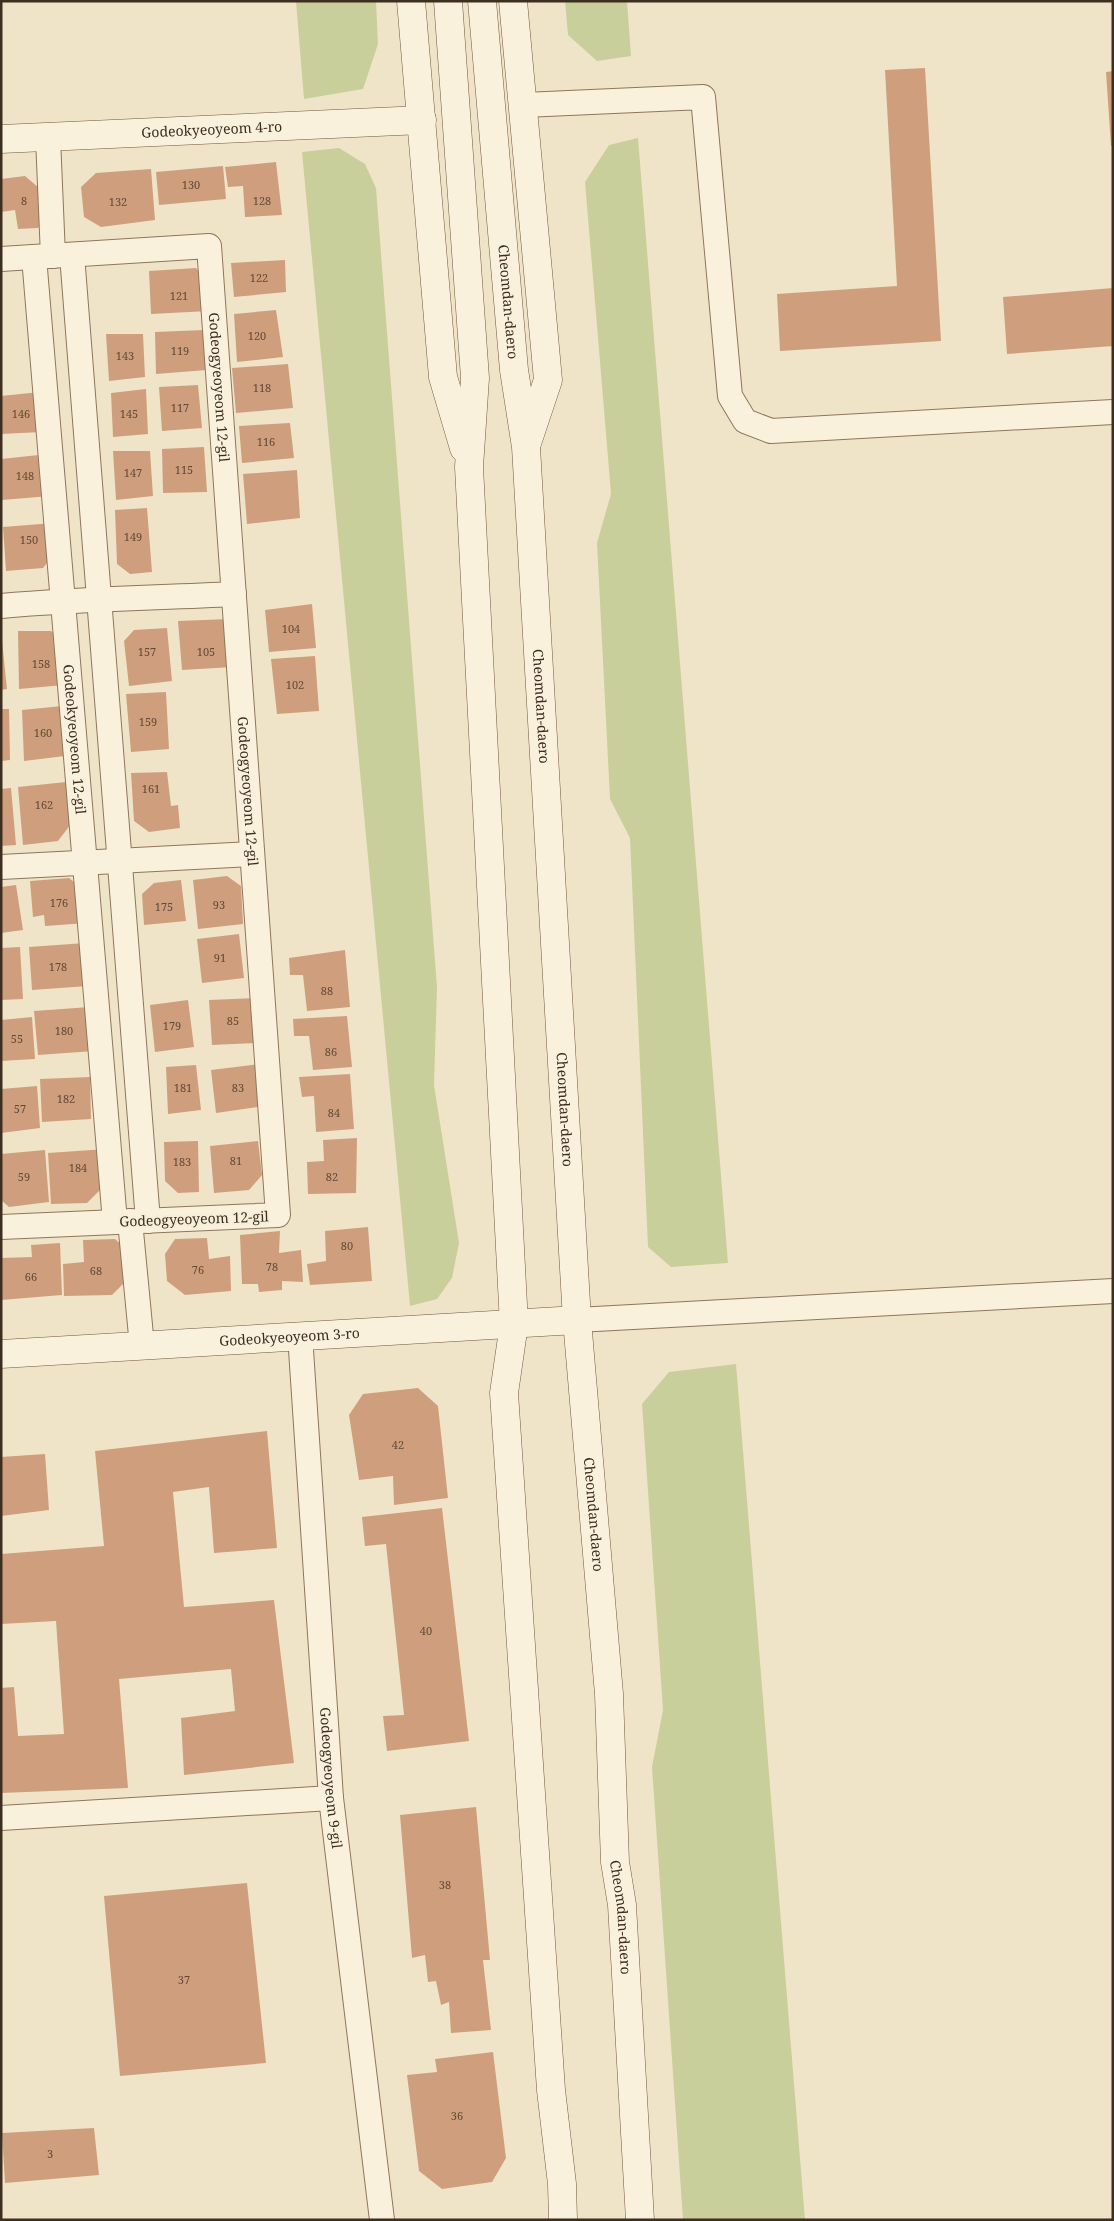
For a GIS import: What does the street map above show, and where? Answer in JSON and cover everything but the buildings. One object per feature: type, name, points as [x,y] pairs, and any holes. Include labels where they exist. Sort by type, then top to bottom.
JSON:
[{"type":"street","points":[[411,1],[443,377],[469,466]]},
{"type":"street","points":[[448,1],[475,378],[469,466],[514,1324],[504,1392],[550,2080],[562,2184],[563,2220]]},
{"type":"street","name":"Cheomdan-daero","points":[[482,1],[514,370],[526,447],[577,1320],[609,1694],[615,1862],[622,1905],[640,2220]]},
{"type":"street","points":[[513,1],[548,380],[526,447]]},
{"type":"street","points":[[524,105],[703,98],[730,396],[745,420],[771,431],[1113,412]]},
{"type":"street","name":"Godeokyeoyeom 4-ro","points":[[1,139],[422,120]]},
{"type":"street","points":[[48,138],[53,256],[100,601],[120,860],[131,1221],[142,1346]]},
{"type":"street","name":"Godeogyeoyeom 12-gil","points":[[1,259],[210,246],[278,1215],[1,1227]]},
{"type":"street","name":"Godeokyeoyeom 12-gil","points":[[53,256],[63,600],[85,861],[131,1221]]},
{"type":"street","points":[[1,606],[63,600],[100,601],[234,594]]},
{"type":"street","points":[[1,867],[85,861],[252,854]]},
{"type":"street","points":[[577,1320],[1113,1291]]},
{"type":"street","name":"Godeokyeoyeom 3-ro","points":[[1,1354],[577,1320]]},
{"type":"street","name":"Godeogyeoyeom 9-gil","points":[[300,1335],[331,1798],[382,2220]]},
{"type":"street","points":[[1,1818],[331,1798]]},
{"type":"green space","points":[[296,1],[376,1],[378,44],[363,89],[304,99]]},
{"type":"green space","points":[[565,1],[627,1],[631,56],[597,61],[568,35]]},
{"type":"green space","points":[[638,138],[728,1263],[671,1267],[648,1247],[630,838],[610,799],[597,543],[611,494],[585,182],[609,145]]},
{"type":"green space","points":[[339,148],[365,164],[376,188],[437,987],[434,1085],[459,1243],[452,1278],[437,1299],[410,1306],[302,152]]},
{"type":"green space","points":[[736,1364],[805,2220],[683,2220],[652,1767],[663,1710],[642,1404],[669,1372]]}]
